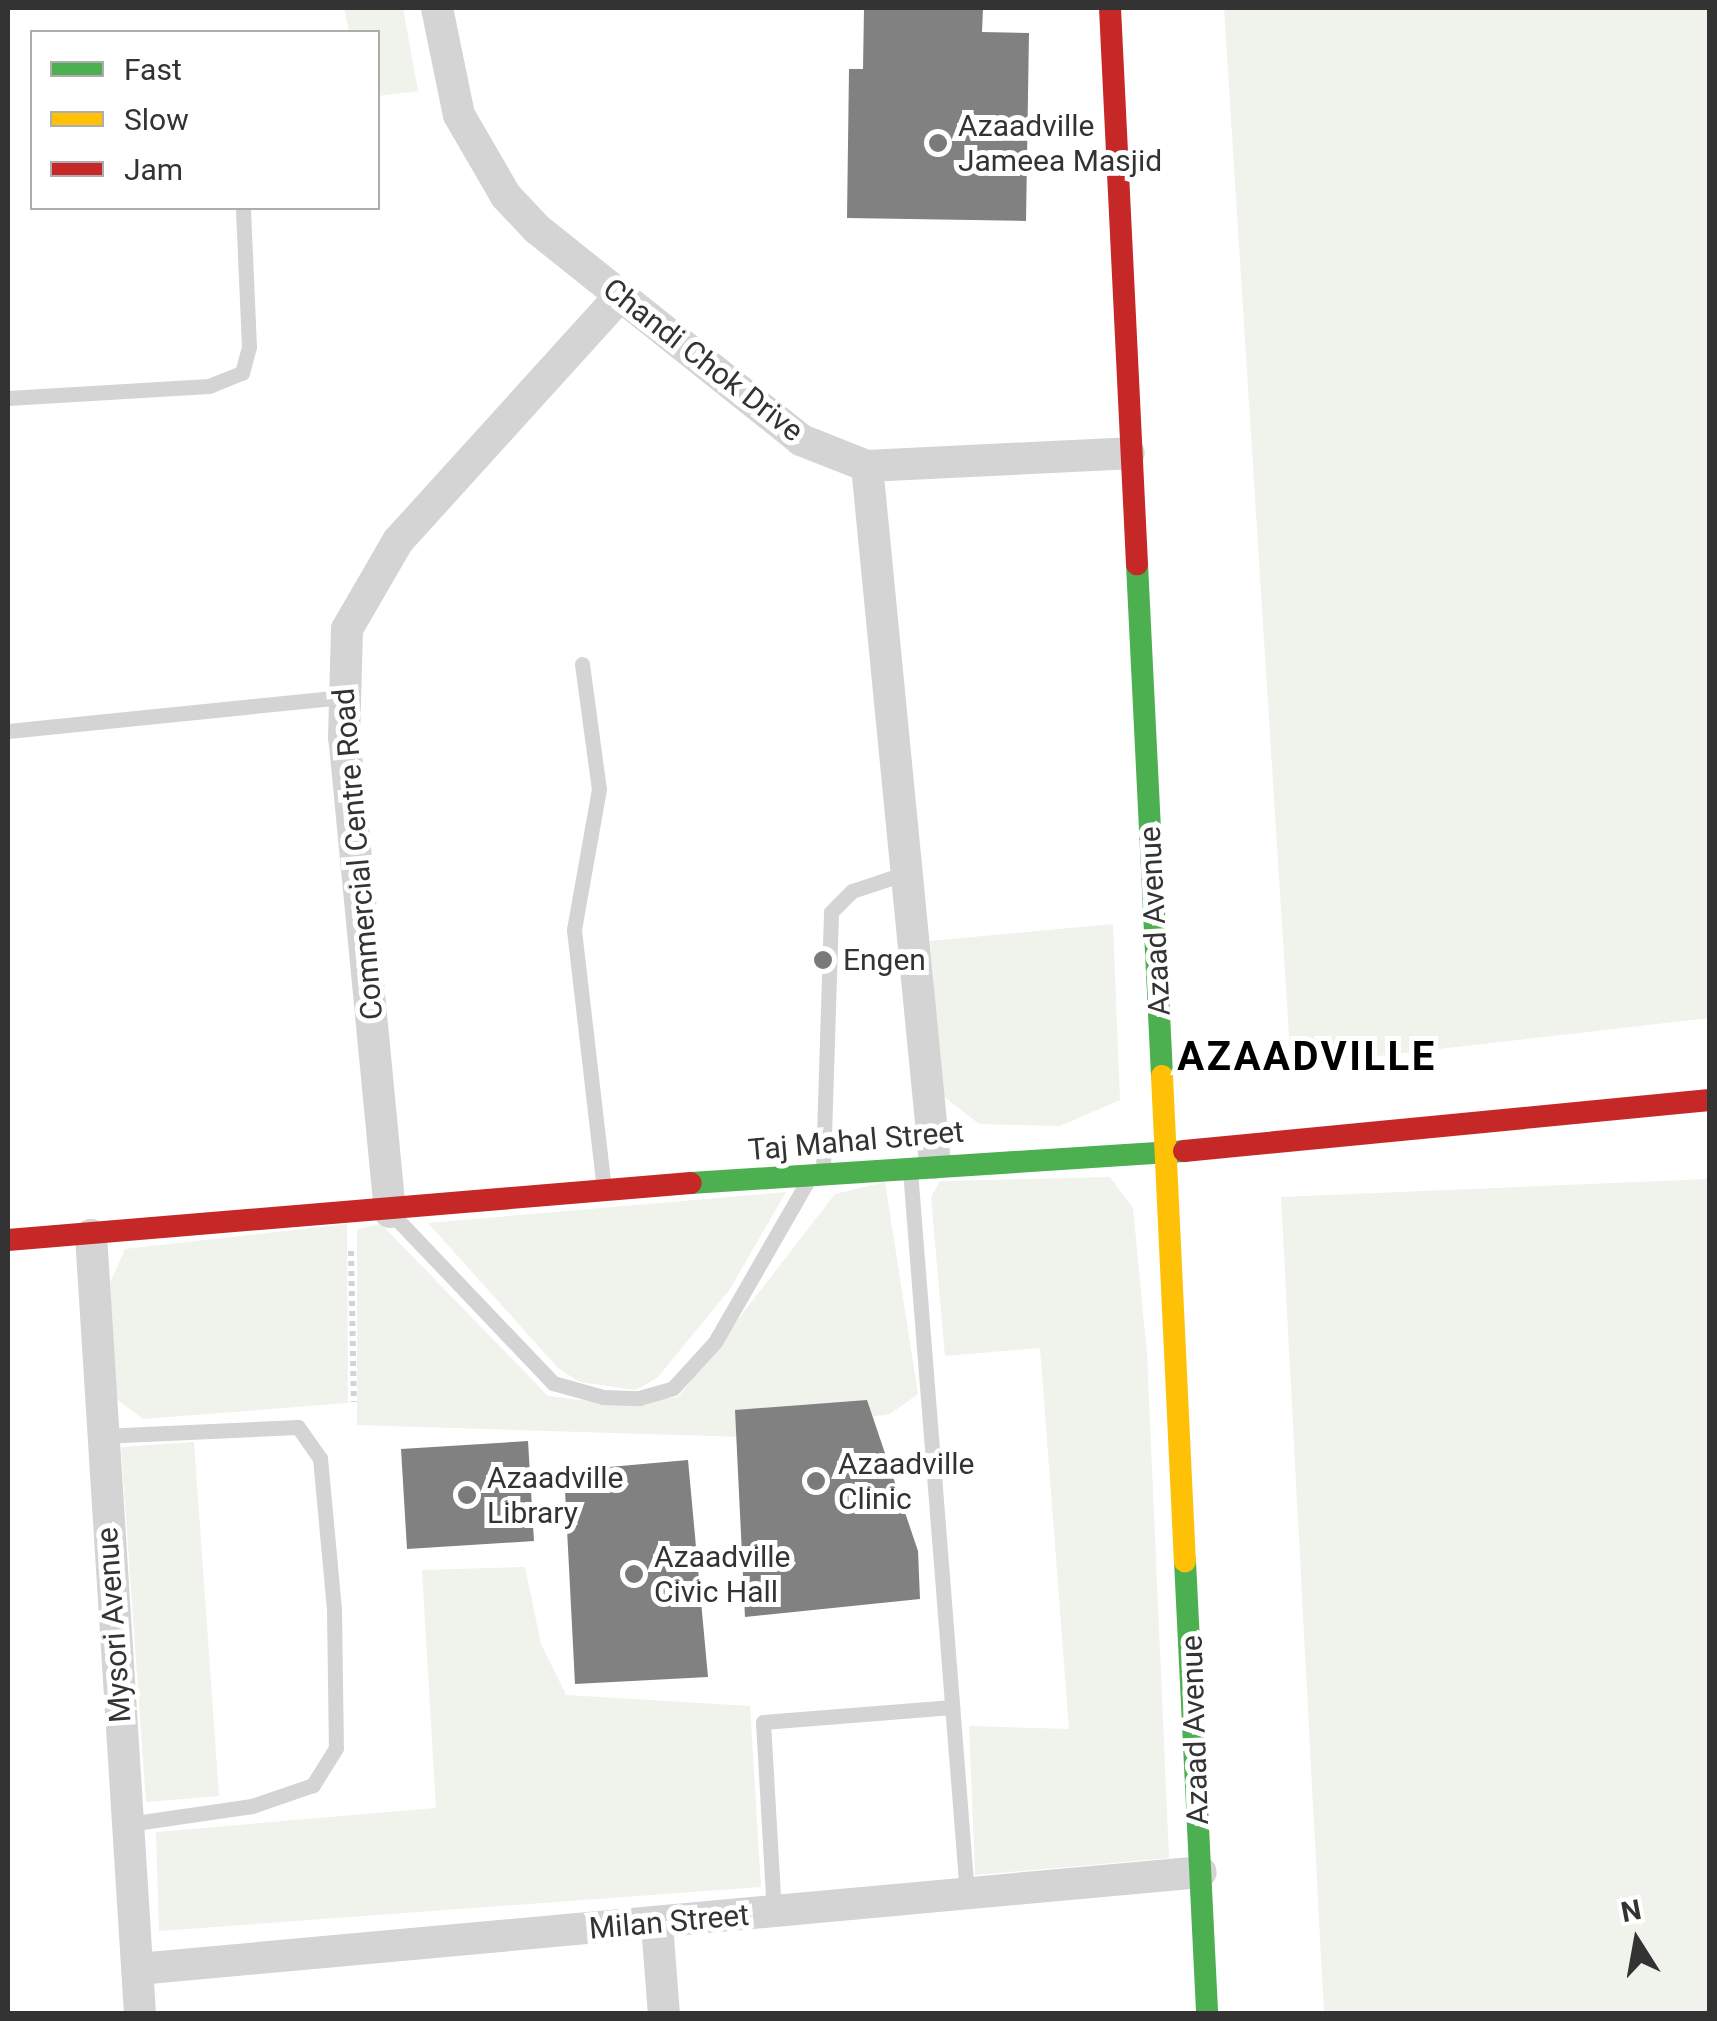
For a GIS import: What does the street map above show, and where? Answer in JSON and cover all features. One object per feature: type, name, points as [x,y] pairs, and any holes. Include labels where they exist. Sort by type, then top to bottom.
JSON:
[{"type":"street","name":"Chandi Chok Drive","points":[[437,8],[446,66],[475,150],[537,229],[801,440],[867,466],[1130,453]]},
{"type":"street","name":"Azaad Avenue","points":[[1110,8],[1130,453],[1170,1152],[1207,2014]]},
{"type":"street","name":"Commercial Centre Road","points":[[390,1212],[343,697],[347,629],[388,555],[620,296]]},
{"type":"street","points":[[867,466],[910,872],[922,1164]]},
{"type":"street","name":"Taj Mahal Street","points":[[8,1240],[390,1212],[922,1164],[1170,1152],[1709,1100]]},
{"type":"street","points":[[1677,1103],[1710,1113]]},
{"type":"street","name":"Mysori Avenue","points":[[91,1236],[140,2014]]},
{"type":"street","name":"Milan Street","points":[[138,1969],[1201,1872]]},
{"type":"street","points":[[657,1924],[664,2014]]},
{"type":"lane","points":[[8,398],[230,382],[248,364],[244,210]]},
{"type":"lane","points":[[582,664],[599,789],[574,930],[605,1192]]},
{"type":"lane","points":[[8,731],[343,697]]},
{"type":"lane","points":[[390,1212],[553,1384],[603,1397],[639,1398],[673,1388],[715,1342],[817,1173],[831,912],[852,891],[910,872]]},
{"type":"lane","points":[[922,1164],[952,1706],[967,1894]]},
{"type":"lane","points":[[101,1436],[298,1426],[320,1458],[334,1610],[336,1748],[313,1786],[252,1806],[128,1824]]},
{"type":"lane","points":[[774,1912],[763,1722],[952,1706]]},
{"type":"path","points":[[350,1215],[354,1402]]},
{"type":"shaded area","points":[[344,8],[403,8],[418,91],[380,96],[380,30],[349,30]]},
{"type":"shaded area","points":[[1224,8],[1709,8],[1709,1018],[1291,1066]]},
{"type":"shaded area","points":[[1113,924],[1120,1100],[1060,1126],[979,1124],[942,1095],[930,941]]},
{"type":"shaded area","points":[[1110,1177],[1133,1208],[1147,1354],[1169,1858],[975,1875],[969,1726],[1069,1729],[1040,1348],[945,1356],[931,1197],[940,1181]]},
{"type":"shaded area","points":[[1709,1179],[1709,2013],[1324,2013],[1281,1197]]},
{"type":"shaded area","points":[[885,1182],[918,1394],[890,1414],[744,1437],[357,1425],[357,1229],[381,1224],[548,1396],[618,1405],[678,1397],[835,1194]]},
{"type":"shaded area","points":[[786,1192],[730,1289],[658,1377],[636,1390],[580,1382],[559,1369],[428,1223]]},
{"type":"shaded area","points":[[347,1224],[348,1403],[143,1419],[115,1398],[110,1283],[125,1249]]},
{"type":"shaded area","points":[[194,1442],[219,1796],[146,1802],[121,1447]]},
{"type":"shaded area","points":[[525,1567],[541,1644],[566,1695],[750,1706],[761,1887],[159,1931],[156,1832],[436,1808],[422,1570]]},
{"type":"building","name":"Azaadville Jameea Masjid","points":[[864,8],[983,8],[982,32],[1029,33],[1026,221],[847,218],[849,69],[863,69]]},
{"type":"building","name":"Azaadville Clinic","points":[[867,1400],[918,1551],[920,1599],[745,1617],[735,1410]]},
{"type":"building","name":"Azaadville Library","points":[[528,1441],[534,1541],[407,1549],[401,1449]]},
{"type":"building","name":"Azaadville Civic Hall","points":[[688,1460],[708,1677],[575,1684],[564,1471]]},
{"type":"traffic: fast","points":[[1137,564],[1162,1076]]},
{"type":"traffic: fast","points":[[691,1183],[1184,1151]]},
{"type":"traffic: fast","points":[[1185,1561],[1207,2014]]},
{"type":"traffic: slow","points":[[1162,1076],[1185,1561]]},
{"type":"traffic: jam","points":[[1110,8],[1137,564]]},
{"type":"traffic: jam","points":[[1184,1151],[1710,1100]]},
{"type":"traffic: jam","points":[[8,1240],[691,1183]]},
{"type":"place","name":"Azaadville Jameea Masjid","points":[[938,143]]},
{"type":"place","name":"Engen","points":[[823,960]]},
{"type":"place","name":"Azaadville Clinic","points":[[816,1481]]},
{"type":"place","name":"Azaadville Library","points":[[467,1495]]},
{"type":"place","name":"Azaadville Civic Hall","points":[[634,1574]]},
{"type":"district","name":"AZAADVILLE","points":[[1307,1057]]}]
